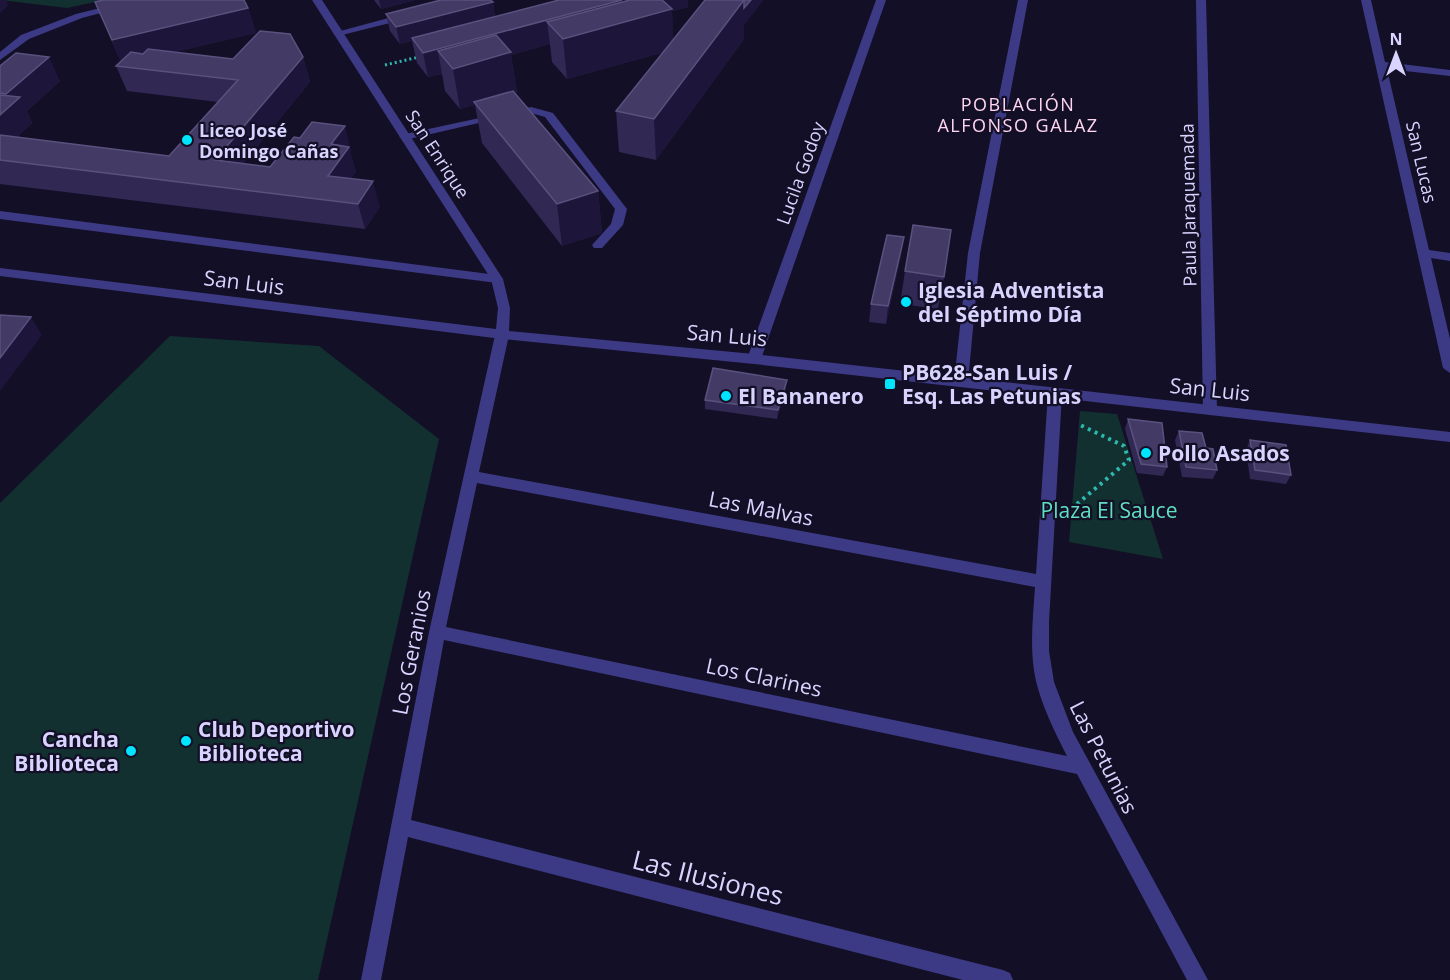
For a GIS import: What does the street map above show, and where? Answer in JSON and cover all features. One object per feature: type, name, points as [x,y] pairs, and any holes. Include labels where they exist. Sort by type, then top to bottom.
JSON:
[{"type":"street","points":[[0,57],[25,37],[79,16],[145,0]]},
{"type":"street","name":"San Enrique","points":[[317,0],[497,279],[504,308],[502,335]]},
{"type":"street","name":"Lucila Godoy","points":[[754,359],[881,0]]},
{"type":"street","points":[[961,382],[974,253],[1023,0]]},
{"type":"street","name":"Paula Jaraquemada","points":[[1202,0],[1210,410]]},
{"type":"street","name":"San Lucas","points":[[1366,0],[1450,368]]},
{"type":"street","points":[[338,33],[416,14]]},
{"type":"street","points":[[1382,65],[1450,74]]},
{"type":"street","points":[[405,137],[518,111],[531,110],[549,115],[621,209],[616,225],[598,245]]},
{"type":"street","name":"San Luis","points":[[0,215],[497,279]]},
{"type":"street","points":[[1424,253],[1450,257]]},
{"type":"street","name":"San Luis","points":[[0,272],[502,335],[754,359],[1450,437]]},
{"type":"street","name":"Los Geranios","points":[[371,980],[437,632],[502,335]]},
{"type":"street","name":"Las Petunias","points":[[1055,393],[1043,582],[1041,651],[1045,682],[1065,735],[1198,980]]},
{"type":"street","name":"Las Malvas","points":[[472,476],[1043,582]]},
{"type":"street","name":"Los Clarines","points":[[437,632],[1082,767]]},
{"type":"street","name":"Las Ilusiones","points":[[400,826],[1003,980]]},
{"type":"path","points":[[363,71],[420,56]]},
{"type":"path","points":[[1054,420],[1075,423],[1124,446],[1129,460],[1077,504]]},
{"type":"green space","points":[[0,0],[104,0],[67,8]]},
{"type":"green space","name":"Club Deportivo Biblioteca","points":[[170,336],[319,346],[439,439],[318,980],[0,980],[0,503]]},
{"type":"green space","name":"Plaza El Sauce","points":[[1080,411],[1117,414],[1163,559],[1069,542]]},
{"type":"building","points":[[103,0],[244,0],[248,8],[112,40],[95,2]]},
{"type":"building","points":[[441,0],[490,0],[493,2],[396,27],[386,14]]},
{"type":"building","points":[[559,0],[622,0],[423,53],[412,38]]},
{"type":"building","points":[[630,0],[662,0],[672,9],[563,39],[547,22]]},
{"type":"building","points":[[705,0],[744,0],[654,119],[616,111]]},
{"type":"building","points":[[744,0],[751,0],[744,8]]},
{"type":"building","points":[[260,31],[290,34],[303,57],[215,160],[270,167],[294,137],[300,138],[312,122],[345,126],[331,144],[349,147],[328,176],[373,181],[358,204],[0,160],[0,135],[169,156],[238,80],[116,66],[131,52],[143,54],[148,49],[233,59]]},
{"type":"building","points":[[496,35],[511,52],[453,69],[438,51]]},
{"type":"building","points":[[16,53],[49,57],[6,94],[0,93],[0,66]]},
{"type":"building","points":[[513,91],[598,191],[557,204],[474,102]]},
{"type":"building","points":[[0,95],[20,97],[0,115]]},
{"type":"building","points":[[913,225],[951,230],[944,277],[905,271]]},
{"type":"building","points":[[887,235],[904,237],[888,306],[871,304]]},
{"type":"building","points":[[0,315],[31,317],[0,358]]},
{"type":"building","points":[[713,368],[787,380],[778,410],[705,400]]},
{"type":"building","name":"Pollo Asados","points":[[1128,419],[1162,423],[1167,467],[1141,464]]},
{"type":"building","points":[[1179,431],[1202,433],[1206,448],[1213,449],[1217,470],[1186,467]]},
{"type":"building","points":[[1250,440],[1286,445],[1291,475],[1255,470]]},
{"type":"place","name":"Liceo José Domingo Cañas","points":[[187,140]]},
{"type":"place","name":"Iglesia Adventista del Séptimo Día","points":[[906,302]]},
{"type":"place","name":"PB628-San Luis / Esq. Las Petunias","points":[[890,384]]},
{"type":"place","name":"El Bananero","points":[[726,396]]},
{"type":"place","name":"Pollo Asados","points":[[1146,453]]},
{"type":"place","name":"Club Deportivo Biblioteca","points":[[186,741]]},
{"type":"place","name":"Cancha Biblioteca","points":[[131,751]]},
{"type":"district","name":"POBLACIÓN ALFONSO GALAZ","points":[[1018,114]]}]
